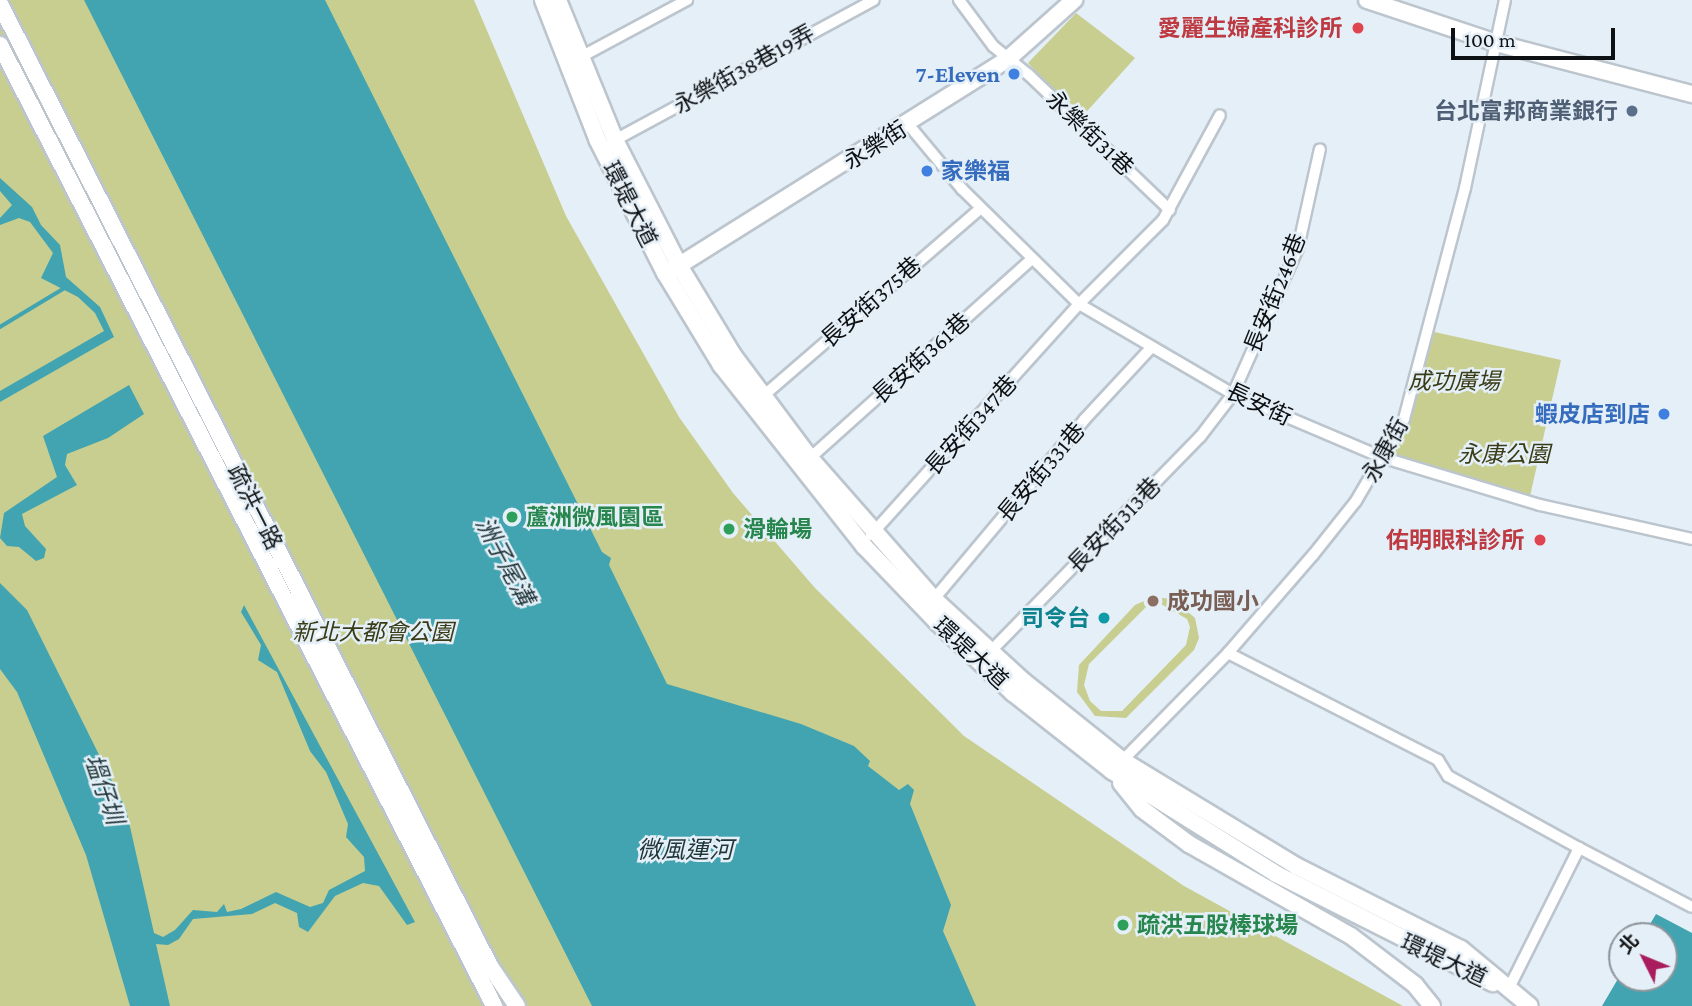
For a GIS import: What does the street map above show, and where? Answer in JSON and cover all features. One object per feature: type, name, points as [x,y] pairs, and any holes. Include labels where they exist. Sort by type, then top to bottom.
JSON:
[{"type":"street","name":"環堤大道","points":[[543,0],[680,267],[762,397],[810,458],[868,540],[1117,766]]},
{"type":"street","name":"環堤大道","points":[[558,0],[573,61],[665,273],[751,409],[868,540],[1013,693],[1117,766],[1296,866],[1461,949],[1530,1006]]},
{"type":"street","points":[[573,61],[687,0]]},
{"type":"street","name":"永樂街38巷19弄","points":[[615,141],[874,0]]},
{"type":"street","name":"永樂街31巷","points":[[959,0],[1008,60],[1030,75],[1170,210]]},
{"type":"street","name":"永樂街","points":[[665,273],[680,267],[1008,60],[1074,0]]},
{"type":"street","points":[[1367,0],[1496,43],[1692,94]]},
{"type":"street","name":"永康街","points":[[1117,766],[1228,653],[1330,533],[1384,458],[1405,419],[1424,355],[1505,0]]},
{"type":"street","name":"疏洪一路","points":[[0,4],[490,966],[517,1006]]},
{"type":"street","name":"疏洪一路","points":[[0,45],[495,1006]]},
{"type":"street","name":"長安街347巷","points":[[868,540],[1079,304],[1170,210],[1220,116]]},
{"type":"street","name":"長安街","points":[[908,124],[981,208],[1079,304],[1233,394],[1384,458],[1540,505],[1692,539]]},
{"type":"street","name":"長安街246巷","points":[[1233,394],[1298,248],[1320,149]]},
{"type":"street","name":"長安街375巷","points":[[762,397],[981,208]]},
{"type":"street","name":"長安街361巷","points":[[810,458],[1032,258]]},
{"type":"street","name":"長安街331巷","points":[[934,599],[1084,420],[1151,348]]},
{"type":"street","name":"長安街313巷","points":[[990,652],[1200,437],[1233,394]]},
{"type":"street","points":[[1228,653],[1437,760],[1448,776],[1692,906]]},
{"type":"street","points":[[1117,766],[1142,809],[1189,844],[1351,936],[1415,985],[1432,1006]]},
{"type":"street","points":[[1508,990],[1579,848]]},
{"type":"green space","name":"蘆洲微風園區","points":[[0,0],[474,0],[566,216],[679,417],[733,493],[815,588],[964,736],[1184,886],[1403,1006],[0,1006]]},
{"type":"green space","points":[[1076,13],[1135,58],[1080,119],[1028,63]]},
{"type":"green space","points":[[1430,331],[1561,360],[1530,496],[1384,458],[1407,412]]},
{"type":"green space","points":[[1153,597],[1173,599],[1195,618],[1199,638],[1194,650],[1126,718],[1095,716],[1077,692],[1079,665],[1135,605]],"holes":[[[1161,604],[1187,619],[1190,627],[1186,645],[1122,711],[1101,711],[1090,701],[1084,685],[1089,664],[1146,607]]]},
{"type":"water","name":"微風運河","points":[[84,0],[325,0],[602,552],[611,558],[609,565],[667,684],[801,724],[854,746],[870,761],[868,766],[899,790],[908,784],[914,790],[910,804],[951,905],[943,931],[976,1006],[592,1006]]},
{"type":"water","points":[[0,178],[32,207],[41,225],[60,245],[66,277],[100,307],[114,337],[0,402],[0,391],[104,331],[95,313],[78,297],[41,278],[53,253],[30,222],[19,218],[0,225],[0,218],[12,205],[0,191]]},
{"type":"water","points":[[129,385],[144,414],[108,438],[67,454],[65,465],[77,485],[22,514],[25,526],[46,549],[44,558],[36,561],[19,547],[7,546],[0,538],[4,513],[57,477],[43,436]]},
{"type":"water","name":"塭仔圳","points":[[0,583],[27,610],[126,809],[154,933],[163,937],[175,930],[193,910],[217,912],[224,904],[227,912],[241,909],[276,892],[310,907],[323,903],[329,890],[365,871],[364,857],[346,837],[348,824],[326,772],[310,751],[277,672],[258,660],[261,645],[241,612],[244,605],[415,922],[407,925],[379,886],[363,883],[335,896],[308,932],[299,927],[297,913],[275,903],[252,914],[193,919],[179,939],[168,945],[156,944],[170,1006],[130,1006],[86,855],[17,692],[0,669]]},
{"type":"water","points":[[1656,914],[1671,922],[1651,922]]},
{"type":"water","points":[[1678,926],[1692,933],[1692,1006],[1602,1006],[1610,992],[1678,992]]},
{"type":"waterway","points":[[0,327],[65,288]]},
{"type":"place","name":"愛麗生婦產科診所","points":[[1358,28]]},
{"type":"place","name":"7-Eleven","points":[[1014,74]]},
{"type":"place","name":"台北富邦商業銀行","points":[[1632,111]]},
{"type":"place","name":"家樂福","points":[[927,171]]},
{"type":"place","name":"蝦皮店到店","points":[[1664,414]]},
{"type":"place","name":"蘆洲微風園區","points":[[512,517]]},
{"type":"place","name":"滑輪場","points":[[729,529]]},
{"type":"place","name":"佑明眼科診所","points":[[1540,540]]},
{"type":"place","name":"成功國小","points":[[1153,601]]},
{"type":"place","name":"司令台","points":[[1104,618]]},
{"type":"place","name":"疏洪五股棒球場","points":[[1123,925]]},
{"type":"park label","name":"成功廣場","points":[[1454,381]]},
{"type":"park label","name":"永康公園","points":[[1504,454]]},
{"type":"park label","name":"新北大都會公園","points":[[373,632]]},
{"type":"water label","name":"洲子尾溝","points":[[505,561]]}]
